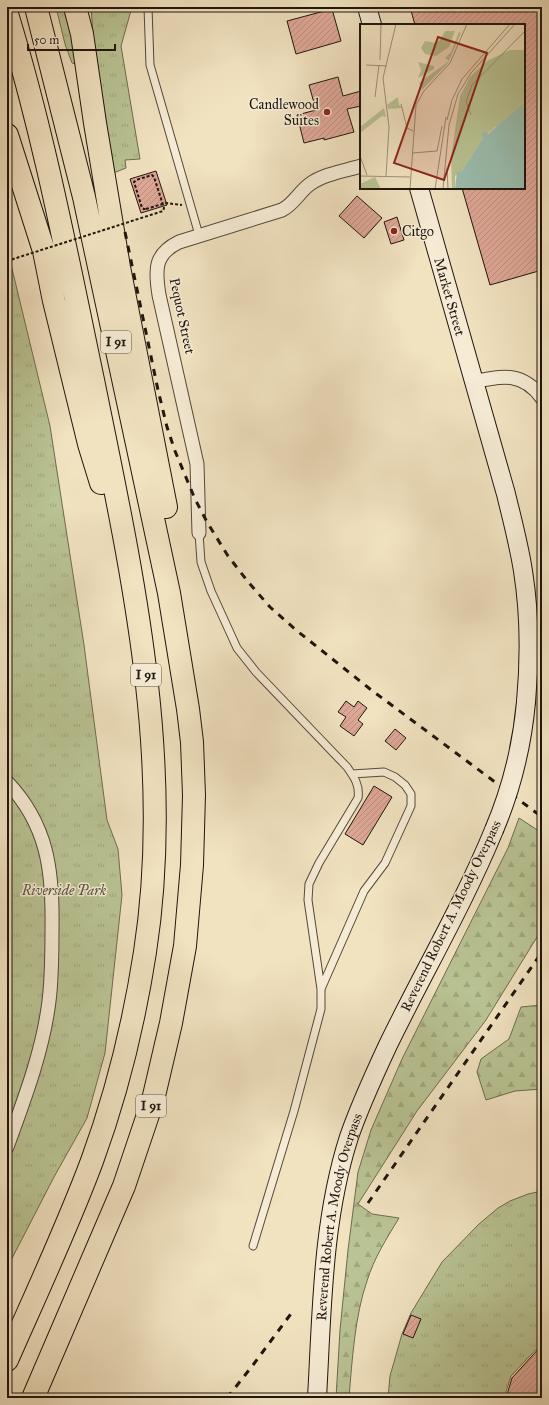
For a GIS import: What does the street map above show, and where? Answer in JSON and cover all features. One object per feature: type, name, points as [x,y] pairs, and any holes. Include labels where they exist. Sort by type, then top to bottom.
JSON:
[{"type":"highway","name":"I 91","points":[[32,1398],[114,1211],[131,1168],[153,1100],[172,1023],[187,933],[194,826],[194,774],[184,680],[169,593],[86,204],[36,7]]},
{"type":"highway","points":[[75,7],[82,34],[119,267],[187,613],[188,640],[184,680]]},
{"type":"highway","points":[[82,7],[82,34]]},
{"type":"highway","name":"I 91","points":[[7,14],[31,94],[47,160],[124,534],[143,649],[154,758],[154,855],[151,900],[146,948],[126,1047],[100,1138],[76,1201],[7,1360]]},
{"type":"highway","points":[[7,135],[40,238],[95,464],[108,500],[124,534]]},
{"type":"highway","points":[[7,174],[54,300]]},
{"type":"main road","points":[[367,7],[372,24]]},
{"type":"main road","name":"Market Street","points":[[418,189],[474,382]]},
{"type":"main road","name":"Reverend Robert A. Moody Overpass","points":[[317,1398],[324,1281],[329,1227],[337,1180],[349,1137],[366,1092],[378,1066],[412,995],[468,887],[494,830],[508,792],[517,760],[523,728],[529,660],[529,630],[523,572],[506,494],[474,382]]},
{"type":"street","name":"Pequot Street","points":[[199,533],[197,464],[160,300],[156,272],[158,261],[168,249],[180,242],[282,210],[292,204],[305,189],[315,181],[326,176],[360,166]]},
{"type":"street","points":[[474,382],[496,377],[508,377],[525,382],[542,398]]},
{"type":"street","points":[[7,782],[28,809],[45,848],[50,874],[52,916],[51,984],[46,1020],[35,1063],[7,1147]]},
{"type":"lane","points":[[148,7],[150,66],[199,235]]},
{"type":"lane","points":[[199,533],[201,562],[211,591],[237,648],[256,672],[347,767],[359,789],[358,798],[322,857],[309,884],[308,900],[321,989],[321,1009],[294,1111],[253,1246]]},
{"type":"lane","points":[[321,989],[364,891],[384,863],[411,806],[411,794],[405,785],[395,777],[384,772],[352,774]]},
{"type":"path","points":[[7,261],[163,211],[164,208],[154,177],[152,175],[134,182],[142,208],[146,209],[169,203],[191,207]]},
{"type":"green space","points":[[56,7],[68,7],[77,63],[75,64],[72,63],[65,44]]},
{"type":"green space","points":[[91,7],[132,7],[121,46],[140,159],[125,160],[126,168],[111,174],[97,88]]},
{"type":"green space","name":"Riverside Park","points":[[7,248],[50,426],[84,645],[107,820],[118,849],[122,895],[105,1053],[87,1118],[54,1177],[7,1268]]},
{"type":"green space","points":[[519,818],[542,833],[542,929],[486,1020],[417,1111],[358,1204],[372,1214],[399,1218],[377,1256],[363,1294],[355,1338],[349,1398],[336,1398],[340,1330],[358,1172],[371,1130],[402,1059],[508,848]]},
{"type":"green space","points":[[542,1005],[542,1089],[515,1091],[486,1100],[477,1072],[481,1059],[509,1039],[521,1007]]},
{"type":"green space","points":[[542,1191],[542,1343],[511,1376],[504,1398],[388,1398],[390,1376],[402,1334],[411,1313],[442,1262],[479,1224],[498,1208],[510,1201],[528,1194]]},
{"type":"building","points":[[410,7],[542,7],[542,270],[490,285],[462,189],[525,189],[525,24],[415,24]]},
{"type":"building","points":[[332,9],[341,41],[296,54],[287,21]]},
{"type":"building","name":"Candlewood Suites","points":[[338,77],[343,96],[360,91],[360,106],[347,109],[354,132],[324,140],[324,138],[304,143],[297,115],[316,110],[309,85]]},
{"type":"building","points":[[156,171],[167,205],[141,213],[130,179]]},
{"type":"building","points":[[357,196],[382,218],[364,238],[339,216]]},
{"type":"building","name":"Citgo","points":[[397,217],[404,240],[391,244],[384,222]]},
{"type":"building","points":[[346,701],[354,707],[358,701],[367,708],[358,720],[363,724],[354,736],[340,726],[346,717],[338,712]]},
{"type":"building","points":[[395,729],[406,738],[396,750],[385,741]]},
{"type":"building","points":[[374,786],[392,797],[363,845],[345,834]]},
{"type":"building","points":[[411,1315],[421,1319],[413,1338],[403,1334]]},
{"type":"building","points":[[542,1345],[542,1398],[506,1398],[512,1378]]},
{"type":"railway","points":[[125,232],[167,427],[175,451],[195,499],[228,556],[270,607],[296,630],[370,689],[542,817]]},
{"type":"railway","points":[[368,1203],[542,952]]},
{"type":"railway","points":[[227,1398],[293,1311]]},
{"type":"place","name":"Candlewood Suites","points":[[327,112]]},
{"type":"place","name":"Citgo","points":[[394,231]]}]
